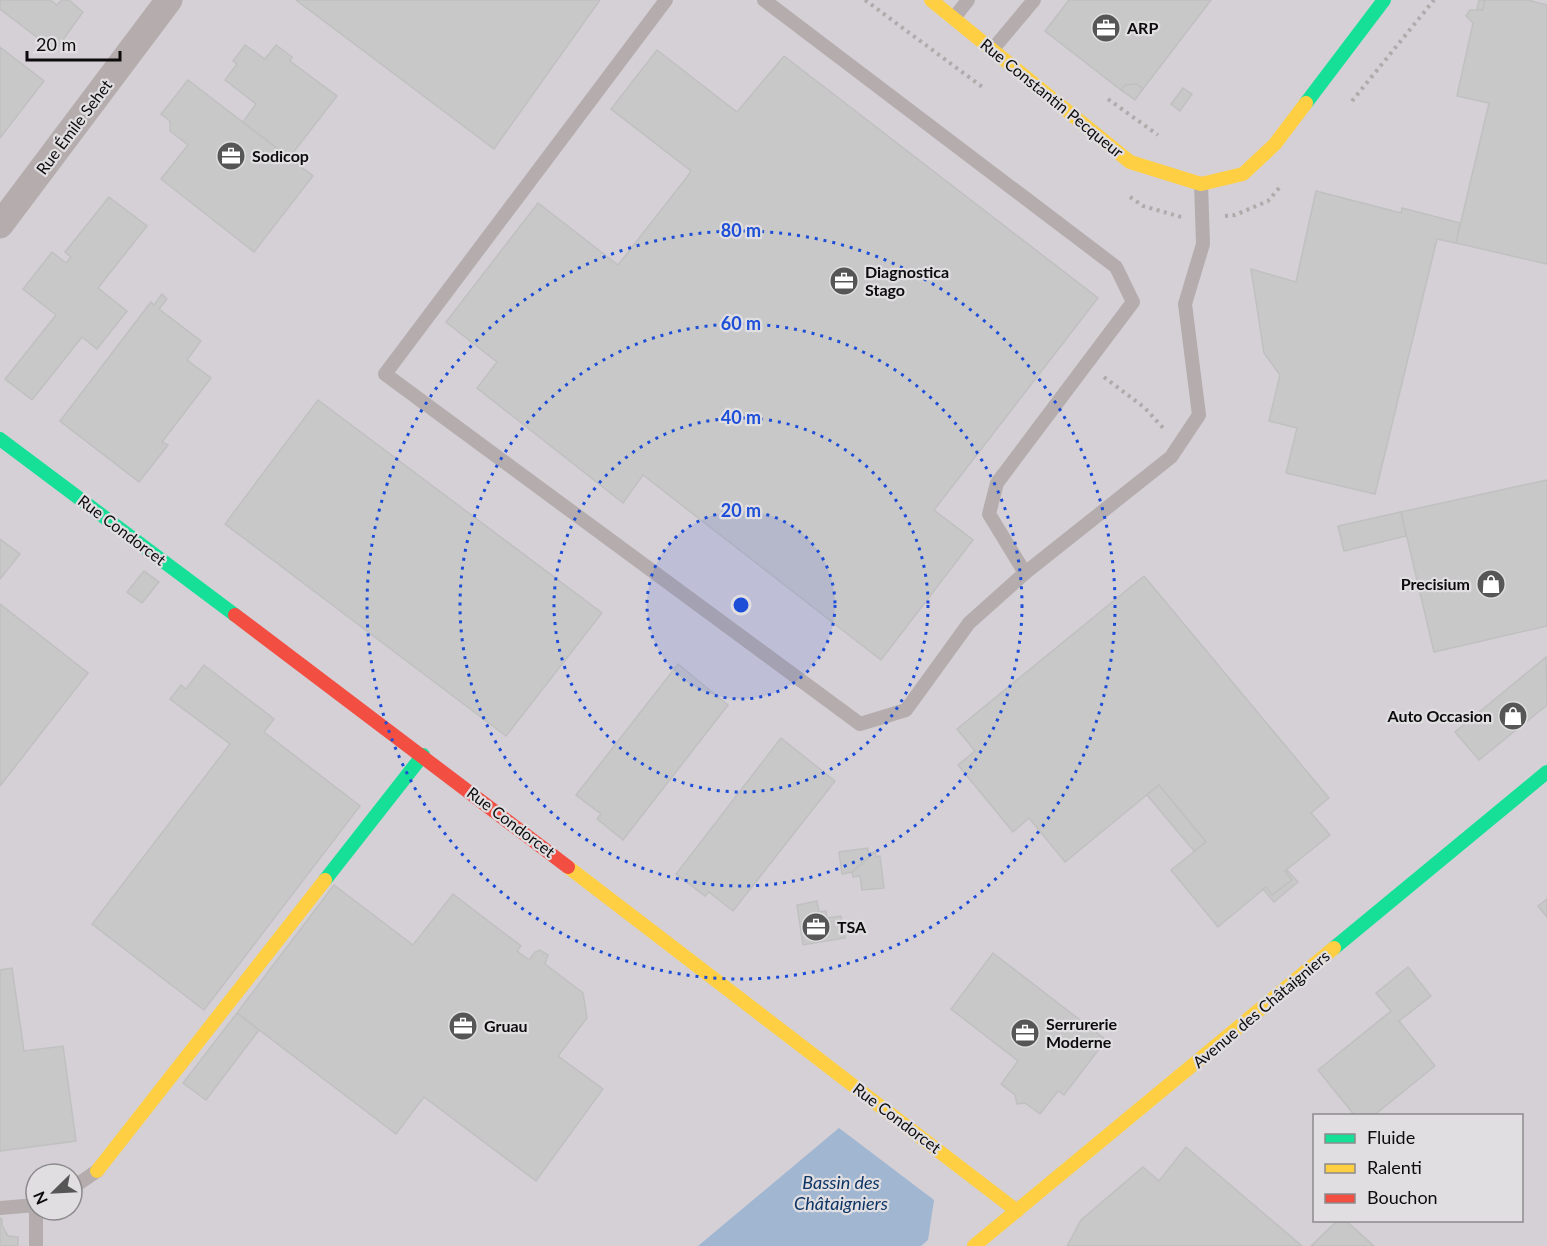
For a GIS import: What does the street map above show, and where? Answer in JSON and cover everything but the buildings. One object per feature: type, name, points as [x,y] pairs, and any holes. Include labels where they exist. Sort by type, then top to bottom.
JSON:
[{"type":"street","name":"Rue Émile Sehet","points":[[0,225],[169,0]]},
{"type":"street","name":"Rue Constantin Pecqueur","points":[[931,0],[1130,162],[1201,184]]},
{"type":"street","points":[[1201,184],[1243,174],[1275,144],[1384,0]]},
{"type":"street","name":"Rue Condorcet","points":[[0,439],[423,755],[1017,1211]]},
{"type":"street","points":[[97,1171],[423,755]]},
{"type":"street","name":"Avenue des Châtaigniers","points":[[974,1246],[1547,772]]},
{"type":"lane","points":[[666,0],[385,374],[860,724],[906,710],[969,623],[1025,573],[1171,457],[1199,415],[1185,304],[1203,244],[1201,184]]},
{"type":"lane","points":[[764,0],[1116,267],[1133,302],[997,483],[989,514],[1025,573]]},
{"type":"lane","points":[[954,18],[968,0]]},
{"type":"lane","points":[[993,50],[1034,0]]},
{"type":"lane","points":[[84,1180],[97,1171]]},
{"type":"lane","points":[[0,1208],[24,1206]]},
{"type":"lane","points":[[36,1222],[36,1246]]},
{"type":"path","points":[[865,0],[989,92]]},
{"type":"path","points":[[1351,102],[1434,0]]},
{"type":"path","points":[[1107,98],[1165,140]]},
{"type":"path","points":[[1123,192],[1143,206],[1173,216],[1202,219],[1234,215],[1268,201],[1283,183]]},
{"type":"path","points":[[1087,363],[1145,408],[1178,446]]},
{"type":"shaded area","points":[[0,0],[1547,0],[1547,1246],[0,1246]]},
{"type":"water","name":"Bassin des Châtaigniers","points":[[839,1128],[934,1200],[928,1240],[921,1246],[698,1246]]},
{"type":"traffic: fast","points":[[1306,103],[1384,0]]},
{"type":"traffic: fast","points":[[0,439],[235,615]]},
{"type":"traffic: fast","points":[[325,880],[423,755]]},
{"type":"traffic: fast","points":[[1334,948],[1547,772]]},
{"type":"traffic: slow","points":[[931,0],[1130,162],[1201,184],[1243,174],[1275,144],[1306,103]]},
{"type":"traffic: slow","points":[[568,867],[1017,1211]]},
{"type":"traffic: slow","points":[[97,1171],[325,880]]},
{"type":"traffic: slow","points":[[974,1246],[1334,948]]},
{"type":"traffic: jam","points":[[235,615],[568,867]]},
{"type":"place","name":"ARP","points":[[1106,28]]},
{"type":"place","name":"Sodicop","points":[[231,156]]},
{"type":"place","name":"Diagnostica Stago","points":[[844,281]]},
{"type":"place","name":"Precisium","points":[[1491,584]]},
{"type":"place","name":"Auto Occasion","points":[[1513,716]]},
{"type":"place","name":"TSA","points":[[816,927]]},
{"type":"place","name":"Gruau","points":[[463,1026]]},
{"type":"place","name":"Serrurerie Moderne","points":[[1025,1033]]}]
